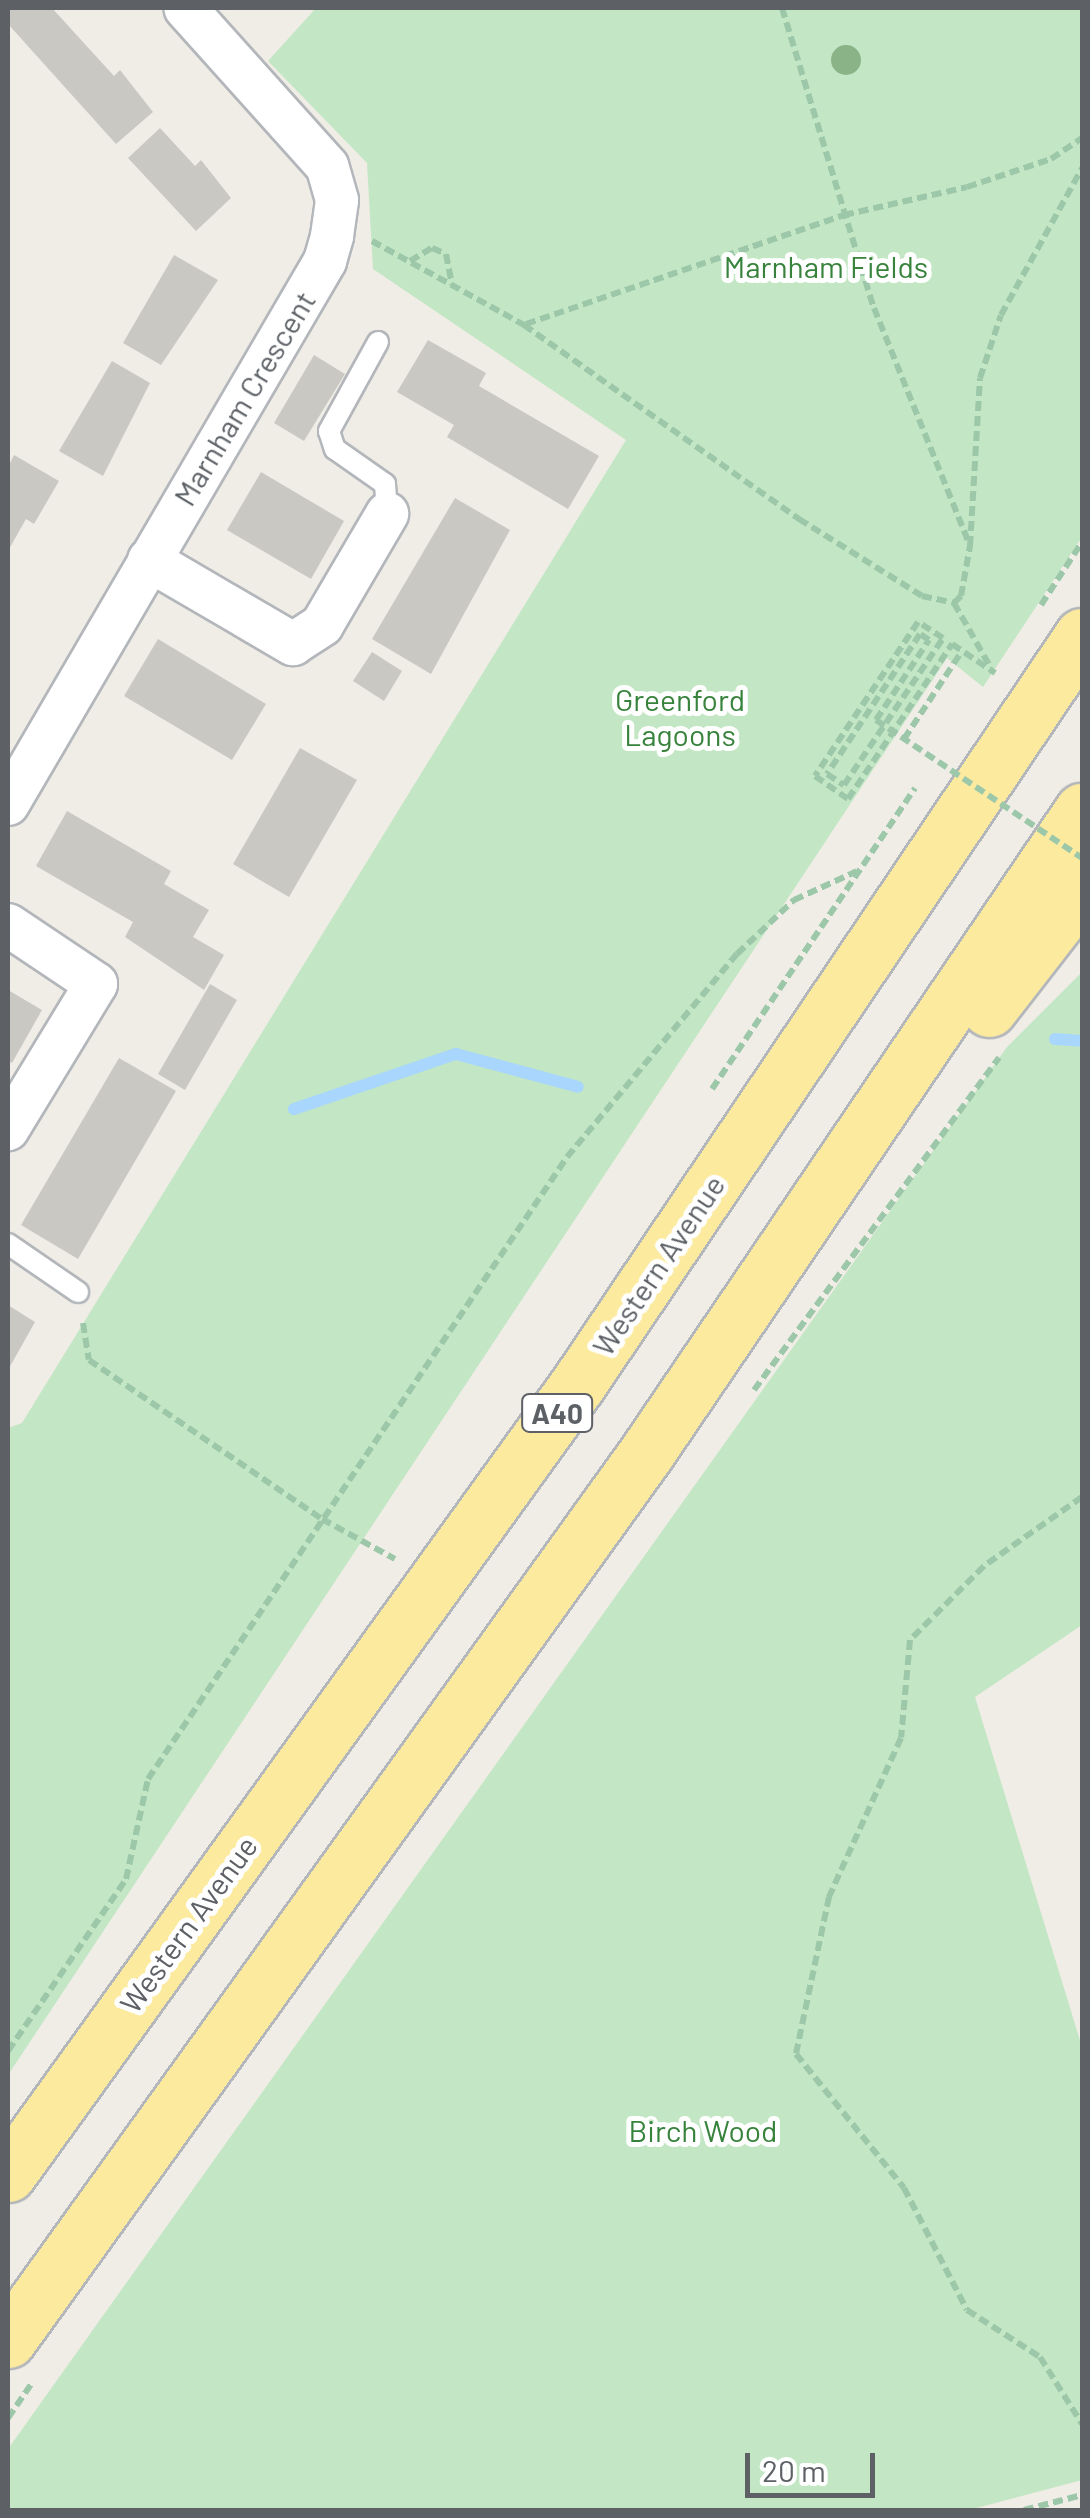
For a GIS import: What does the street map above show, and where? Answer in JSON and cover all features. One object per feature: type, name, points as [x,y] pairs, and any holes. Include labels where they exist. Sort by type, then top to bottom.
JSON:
[{"type":"highway","name":"Western Avenue","points":[[8,2174],[578,1384],[1082,636]]},
{"type":"highway","points":[[8,2340],[647,1452],[1082,811]]},
{"type":"highway","points":[[647,1452],[1082,889]]},
{"type":"street","name":"Marnham Crescent","points":[[8,804],[325,261],[332,236],[338,200],[327,166],[184,8]]},
{"type":"street","points":[[149,560],[293,644],[322,625],[387,514]]},
{"type":"street","points":[[8,925],[96,984],[8,1129]]},
{"type":"lane","points":[[378,342],[329,432],[336,449],[385,484],[387,514]]},
{"type":"lane","points":[[8,1244],[78,1292]]},
{"type":"path","points":[[782,8],[844,215],[970,546]]},
{"type":"path","points":[[524,324],[844,215],[967,187],[1051,158],[1082,138]]},
{"type":"path","points":[[954,603],[962,596],[970,546],[980,378],[1001,315],[1082,168]]},
{"type":"path","points":[[332,236],[370,240],[524,324],[798,520],[922,596],[954,603],[994,673],[952,644],[848,799],[815,776],[918,622],[943,638],[888,720],[877,736],[844,785],[828,774],[920,634],[929,640],[876,720],[890,730],[904,739],[1082,858]]},
{"type":"path","points":[[409,262],[432,248],[446,254],[452,286]]},
{"type":"path","points":[[904,739],[962,651]]},
{"type":"path","points":[[8,2051],[126,1879],[148,1779],[567,1157],[737,954],[794,900],[858,870]]},
{"type":"path","points":[[78,1292],[90,1360],[322,1519],[402,1563]]},
{"type":"path","points":[[1082,1497],[984,1566],[910,1640],[901,1738],[828,1897],[796,2054],[904,2188],[967,2310],[1040,2357],[1082,2424]]},
{"type":"path","points":[[1024,2510],[1082,2494]]},
{"type":"green space","points":[[316,8],[1082,8],[1082,537],[983,687],[947,658],[8,2075],[8,1428],[22,1423],[626,440],[373,269],[367,163],[268,61]]},
{"type":"green space","name":"Birch Wood","points":[[1082,972],[1082,1625],[975,1697],[1082,2047],[1082,2480],[969,2510],[8,2510],[8,2449],[1007,1047]]},
{"type":"building","points":[[8,8],[52,8],[114,76],[120,70],[153,112],[116,144],[8,24]]},
{"type":"building","points":[[160,128],[195,166],[201,160],[231,198],[196,231],[128,158]]},
{"type":"building","points":[[174,255],[218,280],[161,365],[123,343]]},
{"type":"building","points":[[428,340],[486,373],[479,386],[599,456],[568,509],[447,437],[454,425],[397,392]]},
{"type":"building","points":[[314,355],[345,374],[304,441],[274,423]]},
{"type":"building","points":[[112,361],[150,383],[103,476],[59,451]]},
{"type":"building","points":[[14,455],[59,481],[34,524],[26,519],[8,551],[8,467]]},
{"type":"building","points":[[261,472],[344,521],[311,579],[227,530]]},
{"type":"building","points":[[455,498],[510,530],[431,674],[372,639]]},
{"type":"building","points":[[158,639],[266,704],[232,760],[124,696]]},
{"type":"building","points":[[372,652],[402,671],[384,701],[353,681]]},
{"type":"building","points":[[300,748],[357,780],[289,897],[233,864]]},
{"type":"building","points":[[67,811],[171,871],[164,884],[209,910],[193,937],[224,955],[204,990],[125,937],[133,922],[36,866]]},
{"type":"building","points":[[210,984],[237,1000],[185,1090],[158,1074]]},
{"type":"building","points":[[8,990],[42,1010],[12,1063],[8,1061]]},
{"type":"building","points":[[119,1058],[176,1091],[78,1259],[21,1225]]},
{"type":"building","points":[[8,1305],[35,1322],[8,1370]]},
{"type":"waterway","points":[[1055,1039],[1082,1041]]},
{"type":"waterway","points":[[294,1109],[456,1054],[578,1087]]},
{"type":"park label","name":"Marnham Fields","points":[[826,266]]},
{"type":"park label","name":"Greenford Lagoons","points":[[680,716]]}]
